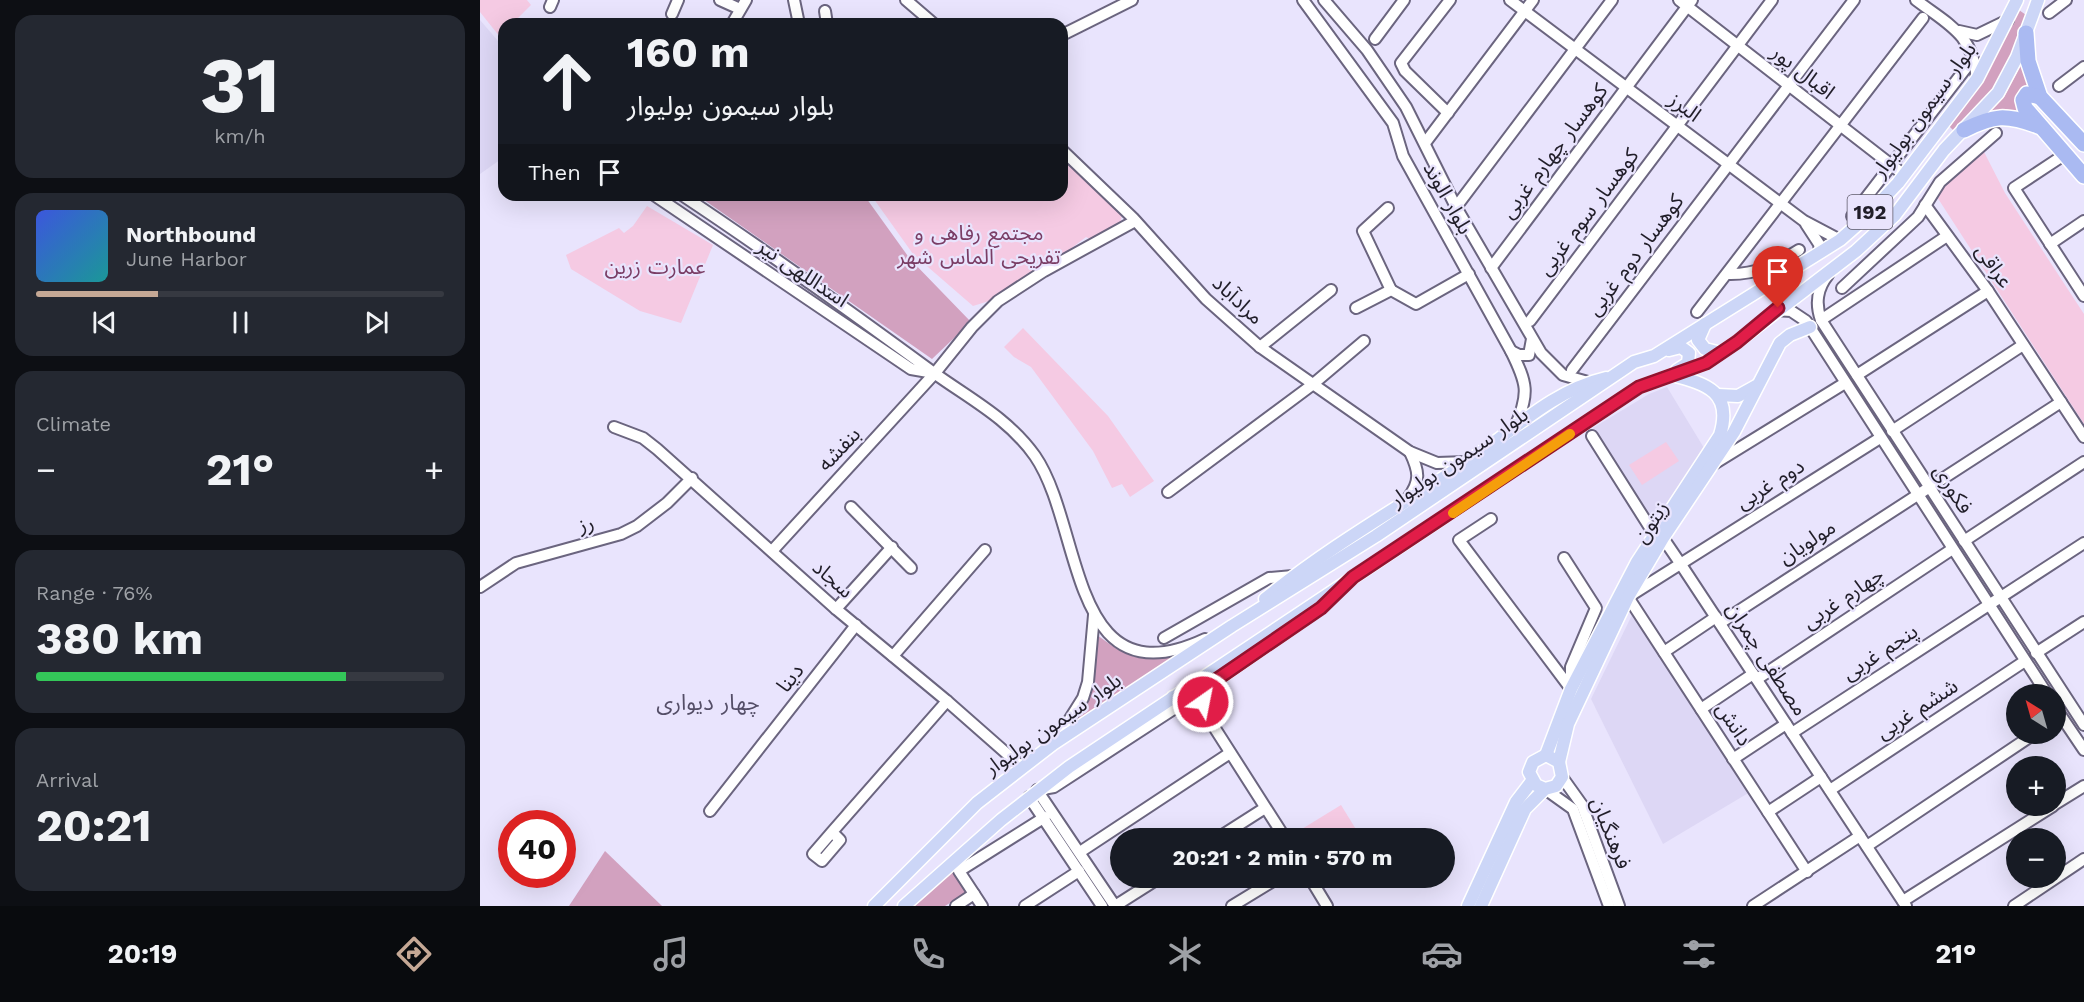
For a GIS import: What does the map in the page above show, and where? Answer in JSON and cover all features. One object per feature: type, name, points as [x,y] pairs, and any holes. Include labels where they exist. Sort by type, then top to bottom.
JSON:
[{"type":"highway","points":[[2026,33],[2028,61],[2040,97],[2084,144]]},
{"type":"highway","points":[[2040,97],[2026,94],[2023,100],[2025,108],[2084,176]]},
{"type":"highway","points":[[1964,130],[1999,117],[2023,120],[2040,127]]},
{"type":"main road","name":"بلوار سیمون بولیوار","points":[[874,906],[949,830],[1053,744],[1232,626],[1376,536],[1634,362],[1654,356],[1840,240],[1865,218],[1903,174],[1977,79],[2017,0]]},
{"type":"main road","name":"بلوار سیمون بولیوار","points":[[904,906],[1033,793],[1173,697],[1639,387],[1706,363],[1831,270],[1895,214],[1934,163],[1998,93],[2014,65],[2038,0]]},
{"type":"main road","points":[[2064,154],[2084,185]]},
{"type":"main road","points":[[1706,324],[1698,335],[1698,340],[1705,349],[1721,353]]},
{"type":"main road","name":"زیتون","points":[[1559,762],[1568,724],[1658,536],[1712,466],[1734,432],[1780,343],[1790,335],[1810,327]]},
{"type":"main road","points":[[1654,356],[1678,347],[1687,350],[1688,363],[1671,375]]},
{"type":"main road","points":[[1671,375],[1699,382],[1718,394],[1738,396],[1758,385]]},
{"type":"main road","points":[[1232,626],[1293,576],[1467,462],[1554,399],[1588,382],[1613,376]]},
{"type":"main road","name":"زیتون","points":[[1546,755],[1572,689],[1658,536],[1720,435],[1724,422],[1724,408],[1718,394]]},
{"type":"main road","points":[[1173,697],[1186,701],[1321,608],[1353,577]]},
{"type":"main road","points":[[1481,906],[1525,809],[1545,789],[1556,786],[1562,777],[1559,762],[1546,755],[1533,762],[1529,772],[1532,781],[1545,789]]},
{"type":"main road","points":[[1468,906],[1516,802],[1532,781]]},
{"type":"street","points":[[672,14],[678,0]]},
{"type":"street","points":[[720,0],[743,5],[735,18]]},
{"type":"street","points":[[794,0],[798,18]]},
{"type":"street","points":[[906,0],[927,18]]},
{"type":"street","points":[[1068,31],[1132,0]]},
{"type":"street","name":"بلوار الوند","points":[[1303,0],[1393,123],[1403,156],[1511,351],[1526,383],[1524,407],[1515,427]]},
{"type":"street","name":"بلوار الوند","points":[[1324,0],[1383,73],[1425,143],[1456,207],[1532,339],[1556,370],[1571,379],[1588,382]]},
{"type":"street","points":[[1375,39],[1404,0]]},
{"type":"street","points":[[1448,112],[1405,72],[1401,63],[1450,0]]},
{"type":"street","name":"البرز","points":[[1510,0],[1804,221],[1840,240]]},
{"type":"street","points":[[1425,143],[1533,0]]},
{"type":"street","points":[[1456,207],[1612,0]]},
{"type":"street","name":"کوهسار سوم غربی","points":[[1530,321],[1772,0]]},
{"type":"street","name":"کوهسار دوم غربی","points":[[1572,370],[1854,0]]},
{"type":"street","points":[[1916,0],[1956,30],[1973,52],[1977,79]]},
{"type":"street","points":[[2049,13],[2066,0]]},
{"type":"street","name":"اقبال پور","points":[[1686,2],[1789,87],[1903,174]]},
{"type":"street","name":"کوهسار چهارم غربی","points":[[1491,268],[1626,87],[1686,2]]},
{"type":"street","points":[[825,11],[826,18]]},
{"type":"street","points":[[1697,312],[1923,18]]},
{"type":"street","points":[[1956,30],[1974,36],[2008,20]]},
{"type":"street","points":[[2059,86],[2084,67]]},
{"type":"street","points":[[1852,216],[1966,68]]},
{"type":"street","points":[[1842,288],[1918,217],[1940,182],[1996,133]]},
{"type":"street","points":[[2064,154],[2014,188],[2084,296]]},
{"type":"street","name":"مرادآباد","points":[[1068,156],[1135,221],[1206,299],[1260,347],[1410,452],[1437,463],[1467,462]]},
{"type":"street","name":"اسداللهی نیر","points":[[663,201],[911,369],[935,373]]},
{"type":"street","name":"اسداللهی نیر","points":[[691,201],[822,290],[993,413],[1035,456],[1058,501],[1077,573],[1094,615],[1108,633],[1124,647],[1140,652],[1184,648],[1232,626]]},
{"type":"street","name":"عراقی","points":[[1925,205],[1988,291],[2084,437]]},
{"type":"street","points":[[1388,208],[1363,231],[1391,290],[1416,304],[1469,274]]},
{"type":"street","name":"بنفشه","points":[[772,551],[935,373],[972,327],[998,301],[1044,271],[1135,221]]},
{"type":"street","points":[[1804,221],[1819,244],[1820,252]]},
{"type":"street","points":[[2050,243],[2084,221]]},
{"type":"street","points":[[1821,320],[1947,236]]},
{"type":"street","points":[[1727,274],[1748,275],[1799,250]]},
{"type":"street","name":"فکوری","points":[[1831,270],[1819,289],[1817,309],[1821,320],[2084,726]]},
{"type":"street","points":[[1260,347],[1331,290]]},
{"type":"street","points":[[1356,308],[1391,290]]},
{"type":"street","points":[[1857,375],[1988,291]]},
{"type":"street","name":"فکوری","points":[[1776,310],[1801,315],[1810,327],[1915,494],[2040,684]]},
{"type":"street","points":[[1511,351],[1519,355],[1529,355],[1532,339]]},
{"type":"street","points":[[1168,492],[1312,385],[1364,341]]},
{"type":"street","points":[[1892,431],[2023,345]]},
{"type":"street","points":[[1712,466],[1845,383]]},
{"type":"street","name":"مولویان","points":[[1664,652],[2061,402]]},
{"type":"street","name":"سجاد","points":[[614,427],[643,438],[692,478],[836,609],[947,701],[1022,768]]},
{"type":"street","name":"مصطفی چمران","points":[[1592,436],[1658,536],[1680,563],[1905,904]]},
{"type":"street","name":"دوم غربی","points":[[1628,597],[1880,438]]},
{"type":"street","points":[[1403,505],[1414,489],[1418,478],[1418,470],[1410,452]]},
{"type":"street","points":[[1964,541],[2084,462]]},
{"type":"street","name":"رز","points":[[480,587],[516,563],[621,534],[637,526],[667,503],[692,478]]},
{"type":"street","points":[[851,507],[911,568]]},
{"type":"street","points":[[1491,519],[1458,540],[1572,689]]},
{"type":"street","name":"پنجم غربی","points":[[1734,759],[1789,728],[1989,605],[2084,543]]},
{"type":"street","points":[[836,609],[892,547]]},
{"type":"street","points":[[893,656],[985,550]]},
{"type":"street","name":"چهارم غربی","points":[[1701,709],[1952,550]]},
{"type":"street","points":[[1564,558],[1596,608],[1570,667],[1572,689]]},
{"type":"street","points":[[1164,638],[1269,578],[1293,576]]},
{"type":"street","name":"دانش","points":[[1628,597],[1807,872]]},
{"type":"street","name":"اسداللهی نیر","points":[[1053,744],[1083,698],[1088,682],[1094,615]]},
{"type":"street","points":[[2036,652],[2084,622]]},
{"type":"street","name":"دینا","points":[[711,811],[856,625]]},
{"type":"street","name":"ششم غربی","points":[[1830,790],[2025,661]]},
{"type":"street","points":[[1207,686],[1203,702],[1207,716],[1278,828]]},
{"type":"street","points":[[832,832],[947,701]]},
{"type":"street","points":[[1033,793],[1054,787],[1186,701],[1207,716]]},
{"type":"street","points":[[2073,708],[2084,701]]},
{"type":"street","points":[[2066,726],[2084,750]]},
{"type":"street","points":[[1752,906],[1863,841],[2018,744]]},
{"type":"street","points":[[1080,852],[1230,753]]},
{"type":"street","name":"فرهنگیان","points":[[1562,777],[1582,805],[1619,906]]},
{"type":"street","points":[[1768,812],[1821,777]]},
{"type":"street","points":[[2066,797],[2084,786]]},
{"type":"street","name":"فرهنگیان","points":[[1545,789],[1573,809],[1609,906]]},
{"type":"street","points":[[1033,793],[1045,817],[1102,906]]},
{"type":"street","points":[[1033,793],[1080,852],[1115,906],[1143,888]]},
{"type":"street","points":[[1234,828],[1265,808]]},
{"type":"street","points":[[1905,904],[2037,816]]},
{"type":"street","points":[[982,906],[959,871],[1045,817]]},
{"type":"street","points":[[2014,906],[2084,859]]},
{"type":"street","points":[[1025,906],[1079,871]]},
{"type":"street","points":[[1232,906],[1262,888]]},
{"type":"street","points":[[1316,888],[1327,906]]},
{"type":"street","points":[[956,906],[974,894]]},
{"type":"shaded area","points":[[2019,10],[2026,15],[2016,47],[1995,87],[1954,131],[1947,124],[1989,69]]},
{"type":"shaded area","points":[[480,20],[498,41],[498,161],[480,174]]},
{"type":"shaded area","points":[[2024,59],[2036,93],[2021,88],[2015,101],[2025,114],[2005,109],[1986,113],[2004,97]]},
{"type":"shaded area","points":[[706,201],[868,201],[910,259],[971,322],[932,359]]},
{"type":"shaded area","points":[[1667,387],[1704,448],[1654,526],[1593,428],[1649,394]]},
{"type":"shaded area","points":[[1632,615],[1750,792],[1663,844],[1591,699]]},
{"type":"shaded area","points":[[1096,634],[1117,649],[1136,657],[1155,659],[1181,655],[1068,728],[1083,708],[1088,696],[1095,660]]},
{"type":"shaded area","points":[[605,851],[662,906],[569,906]]},
{"type":"shaded area","points":[[952,866],[969,891],[945,906],[912,906]]},
{"type":"green space","points":[[480,0],[527,0],[531,5],[518,18],[498,18],[498,34],[480,12]]},
{"type":"green space","points":[[1982,148],[2005,193],[2084,314],[2084,424],[1937,197],[1937,192]]},
{"type":"green space","name":"مجتمع رفاهی و تفریحی الماس شهر","points":[[1068,162],[1122,215],[1120,225],[1092,240],[1086,237],[1060,257],[1057,254],[989,301],[973,306],[913,254],[875,201],[1068,201]]},
{"type":"green space","name":"عمارت زرین","points":[[647,206],[713,245],[681,323],[640,311],[571,269],[566,255],[619,228],[624,233],[633,226]]},
{"type":"green space","points":[[1023,328],[1108,416],[1154,481],[1130,497],[1122,484],[1112,488],[1093,451],[1031,367],[1014,357],[1004,347]]},
{"type":"green space","points":[[1666,442],[1679,461],[1642,485],[1629,465]]},
{"type":"green space","points":[[1341,805],[1355,828],[1304,828]]},
{"type":"slow traffic","points":[[1453,513],[1570,434]]},
{"type":"district","name":"چهار دیواری","points":[[708,702]]},
{"type":"route","points":[[1203,702],[1207,686],[1321,608],[1353,577],[1639,387],[1706,363],[1737,342],[1778,308]]}]
